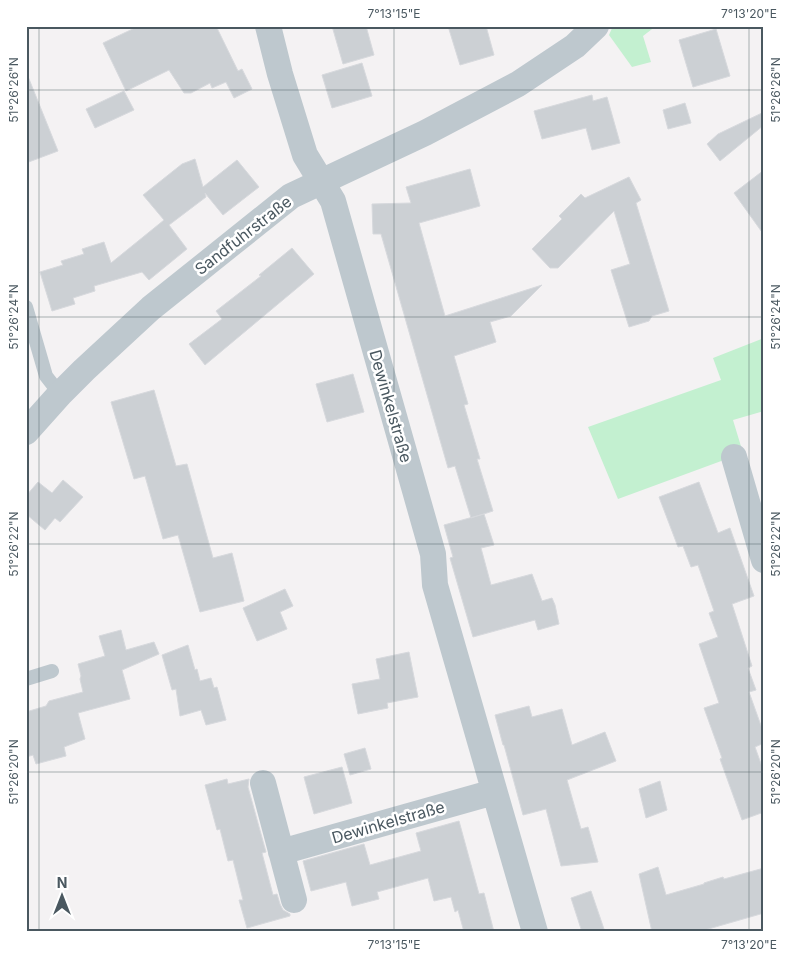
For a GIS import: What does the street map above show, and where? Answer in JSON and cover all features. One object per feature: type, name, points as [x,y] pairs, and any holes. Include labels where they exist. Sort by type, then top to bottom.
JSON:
[{"type":"street","name":"Dewinkelstraße","points":[[268,26],[280,74],[305,155],[333,201],[433,554],[435,586],[535,932]]},
{"type":"street","name":"Sandfuhrstraße","points":[[26,432],[91,363],[158,302],[291,196],[425,133],[509,89],[575,46],[596,26]]},
{"type":"street","points":[[734,457],[764,560]]},
{"type":"street","points":[[263,783],[294,900]]},
{"type":"street","name":"Dewinkelstraße","points":[[281,852],[494,792]]},
{"type":"lane","points":[[26,307],[46,376],[60,394]]},
{"type":"lane","points":[[26,679],[52,670]]},
{"type":"green space","points":[[613,26],[656,26],[643,36],[651,62],[632,67],[609,35]]},
{"type":"green space","points":[[764,338],[764,411],[733,420],[743,453],[618,499],[588,427],[721,380],[713,358]]},
{"type":"building","points":[[139,26],[216,26],[238,71],[242,69],[252,89],[234,98],[226,82],[212,88],[210,83],[191,93],[184,93],[169,70],[126,91],[103,43]]},
{"type":"building","points":[[332,26],[366,26],[374,55],[343,64]]},
{"type":"building","points":[[448,26],[486,26],[494,55],[460,65]]},
{"type":"building","points":[[716,29],[730,76],[693,87],[679,40]]},
{"type":"building","points":[[362,63],[372,96],[332,108],[322,75]]},
{"type":"building","points":[[26,74],[58,151],[26,163]]},
{"type":"building","points":[[124,91],[134,110],[95,128],[86,109]]},
{"type":"building","points":[[592,95],[593,101],[607,97],[620,143],[592,150],[586,128],[542,139],[534,111]]},
{"type":"building","points":[[685,103],[691,123],[668,129],[663,110]]},
{"type":"building","points":[[764,112],[764,125],[720,161],[707,144],[718,134]]},
{"type":"building","points":[[195,159],[203,187],[237,160],[259,187],[223,215],[205,193],[206,197],[169,225],[187,249],[149,280],[142,272],[94,286],[95,291],[73,298],[75,304],[52,311],[40,272],[63,265],[61,261],[84,254],[82,249],[104,242],[111,263],[164,220],[143,195],[182,164]]},
{"type":"building","points":[[470,169],[480,206],[419,223],[445,316],[542,285],[511,316],[490,322],[496,342],[454,356],[468,404],[464,405],[480,459],[477,459],[493,511],[471,518],[455,466],[448,468],[381,234],[373,234],[372,204],[411,203],[406,187]]},
{"type":"building","points":[[764,170],[764,235],[734,193]]},
{"type":"building","points":[[629,177],[641,200],[636,203],[669,311],[652,316],[649,321],[629,327],[611,270],[630,264],[614,211],[558,268],[550,268],[532,249],[562,219],[559,216],[581,194],[585,198]]},
{"type":"building","points":[[292,248],[314,274],[205,365],[189,344],[222,319],[216,311],[261,276],[259,275]]},
{"type":"building","points":[[353,374],[364,412],[327,422],[316,384]]},
{"type":"building","points":[[154,390],[176,466],[187,464],[213,558],[232,553],[244,601],[200,612],[178,535],[163,539],[145,476],[134,479],[111,402]]},
{"type":"building","points":[[63,480],[83,497],[60,522],[55,518],[45,530],[26,514],[26,496],[38,482],[52,493]]},
{"type":"building","points":[[699,482],[718,533],[730,528],[754,596],[732,604],[752,666],[748,668],[756,690],[749,692],[764,734],[764,743],[755,747],[764,772],[764,812],[742,820],[704,708],[719,703],[699,644],[718,637],[709,613],[714,611],[698,565],[691,567],[683,546],[678,547],[659,497]]},
{"type":"building","points":[[484,514],[494,545],[481,548],[491,585],[532,574],[542,601],[552,598],[559,624],[538,630],[535,620],[473,637],[450,558],[453,557],[444,525]]},
{"type":"building","points":[[285,589],[293,606],[280,612],[287,629],[257,641],[243,608]]},
{"type":"building","points":[[121,630],[126,650],[154,642],[159,654],[122,670],[130,699],[78,713],[85,739],[64,747],[66,756],[36,764],[33,755],[26,757],[26,712],[46,706],[49,701],[83,692],[78,664],[105,656],[99,636]]},
{"type":"building","points":[[188,645],[200,681],[211,678],[214,688],[217,687],[226,720],[206,725],[201,710],[180,716],[176,689],[172,690],[162,655]]},
{"type":"building","points":[[409,652],[418,697],[387,703],[388,708],[358,714],[352,684],[380,679],[376,659]]},
{"type":"building","points":[[529,706],[532,717],[562,709],[572,745],[605,732],[616,761],[567,780],[581,829],[588,827],[598,862],[561,866],[546,809],[523,815],[495,715]]},
{"type":"building","points":[[365,748],[371,769],[350,775],[344,754]]},
{"type":"building","points":[[342,767],[352,803],[314,814],[304,777]]},
{"type":"building","points":[[227,779],[228,784],[249,779],[248,787],[266,852],[262,853],[273,895],[277,894],[283,910],[290,914],[290,916],[247,928],[239,900],[243,900],[233,860],[228,861],[220,829],[217,830],[205,785]]},
{"type":"building","points":[[660,781],[667,810],[646,818],[639,789]]},
{"type":"building","points":[[459,821],[479,894],[484,893],[494,932],[464,932],[458,910],[455,912],[451,897],[434,901],[428,878],[377,892],[379,899],[352,906],[346,882],[311,891],[303,861],[364,844],[370,865],[421,851],[416,833]]},
{"type":"building","points":[[658,867],[666,895],[723,877],[724,879],[764,868],[764,913],[698,932],[652,932],[639,874]]},
{"type":"building","points":[[591,891],[605,932],[582,932],[571,898]]}]
